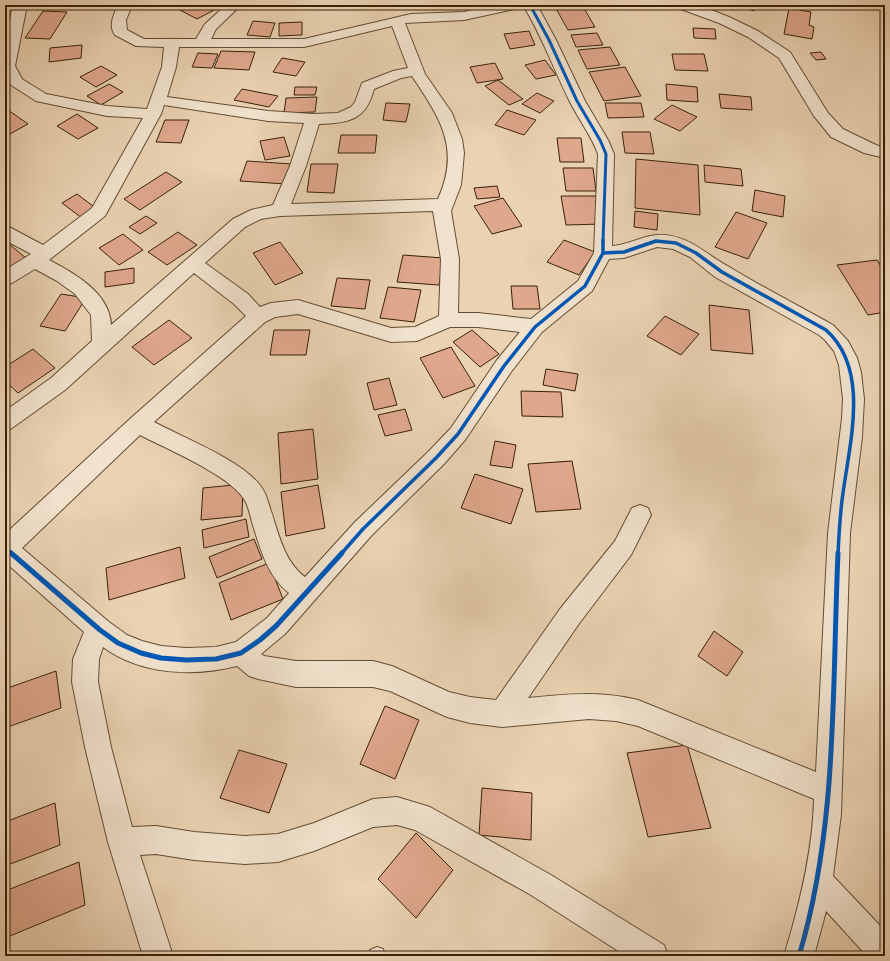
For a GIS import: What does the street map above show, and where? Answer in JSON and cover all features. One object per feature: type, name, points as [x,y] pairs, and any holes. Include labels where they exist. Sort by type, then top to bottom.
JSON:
[{"type":"street","points":[[20,5],[8,66],[16,82],[41,98],[107,111],[155,107],[312,119],[341,118],[357,110],[363,102],[366,86],[398,74],[416,71]]},
{"type":"street","points":[[125,5],[119,20],[120,32],[141,43],[172,44],[304,43],[411,18],[464,16],[514,5]]},
{"type":"street","points":[[201,43],[210,27],[234,5]]},
{"type":"street","points":[[530,5],[541,22],[578,102],[603,143],[606,154],[603,253],[585,286],[535,327],[504,366],[458,434],[436,458],[363,529],[276,626],[260,640],[241,653],[216,658],[186,660],[160,658],[141,653],[118,643],[100,630],[6,547],[138,424],[258,317],[271,310],[298,307],[391,335],[417,334],[448,320],[478,320],[535,327]]},
{"type":"street","points":[[683,5],[724,20],[753,34],[785,55],[822,116],[837,133],[870,149],[885,153]]},
{"type":"street","points":[[397,21],[416,71],[444,113],[454,139],[456,153],[453,185],[442,211],[450,260],[448,320]]},
{"type":"street","points":[[5,278],[40,258],[98,212],[155,107],[169,67],[172,44]]},
{"type":"street","points":[[280,210],[298,166],[312,119]]},
{"type":"street","points":[[5,422],[58,384],[238,223],[257,214],[280,210],[445,205]]},
{"type":"street","points":[[5,232],[82,289],[101,314],[102,344]]},
{"type":"street","points":[[603,253],[624,252],[656,241],[676,243],[696,253],[722,272],[826,330],[837,339],[844,349],[852,377],[854,420],[844,481],[839,531],[832,741],[827,817],[809,925],[799,956]]},
{"type":"street","points":[[193,263],[241,299],[258,317]]},
{"type":"street","points":[[138,424],[229,471],[246,484],[255,496],[275,558],[288,578],[306,592]]},
{"type":"street","points":[[502,714],[569,617],[623,548],[640,515]]},
{"type":"street","points":[[100,630],[91,643],[86,659],[85,682],[98,747],[122,842],[158,956]]},
{"type":"street","points":[[241,653],[258,667],[296,674],[373,674],[392,679],[447,704],[470,710],[502,714],[590,706],[616,708],[638,713],[828,791]]},
{"type":"street","points":[[122,842],[156,840],[194,846],[238,849],[278,848],[314,837],[373,813],[397,812],[420,817],[541,885],[653,956]]},
{"type":"street","points":[[816,880],[885,953]]},
{"type":"building","points":[[185,5],[212,5],[218,8],[197,19],[178,9]]},
{"type":"building","points":[[468,5],[487,5],[479,10]]},
{"type":"building","points":[[554,5],[582,5],[595,27],[568,30]]},
{"type":"building","points":[[747,5],[759,5],[754,11],[745,8]]},
{"type":"building","points":[[789,8],[811,12],[809,25],[814,27],[812,39],[784,34]]},
{"type":"building","points":[[43,11],[67,12],[50,39],[25,38]]},
{"type":"building","points":[[253,21],[275,23],[270,37],[247,35]]},
{"type":"building","points":[[302,22],[302,35],[279,36],[279,23]]},
{"type":"building","points":[[693,28],[715,29],[716,39],[694,38]]},
{"type":"building","points":[[529,31],[535,45],[510,49],[504,34]]},
{"type":"building","points":[[597,33],[603,45],[576,47],[571,35]]},
{"type":"building","points":[[82,45],[81,58],[49,62],[50,48]]},
{"type":"building","points":[[610,47],[620,65],[587,69],[578,50]]},
{"type":"building","points":[[221,51],[255,52],[249,70],[214,68]]},
{"type":"building","points":[[821,52],[826,59],[816,60],[810,53]]},
{"type":"building","points":[[198,53],[218,54],[212,68],[192,67]]},
{"type":"building","points":[[672,54],[704,54],[708,71],[675,70]]},
{"type":"building","points":[[282,58],[305,62],[296,76],[273,72]]},
{"type":"building","points":[[545,60],[556,75],[536,79],[525,65]]},
{"type":"building","points":[[495,63],[503,79],[477,83],[470,67]]},
{"type":"building","points":[[101,66],[117,75],[96,87],[80,77]]},
{"type":"building","points":[[625,67],[641,96],[604,101],[589,72]]},
{"type":"building","points":[[498,80],[523,99],[509,105],[485,86]]},
{"type":"building","points":[[109,84],[123,92],[101,105],[87,96]]},
{"type":"building","points":[[666,84],[697,87],[698,102],[667,100]]},
{"type":"building","points":[[295,87],[317,87],[315,95],[294,95]]},
{"type":"building","points":[[242,89],[278,96],[269,107],[234,100]]},
{"type":"building","points":[[537,93],[554,101],[540,113],[522,104]]},
{"type":"building","points":[[719,94],[751,97],[752,110],[721,108]]},
{"type":"building","points":[[317,97],[315,112],[284,113],[286,98]]},
{"type":"building","points":[[386,103],[410,104],[406,122],[383,120]]},
{"type":"building","points":[[605,103],[641,103],[644,117],[608,118]]},
{"type":"building","points":[[672,105],[697,117],[680,131],[654,119]]},
{"type":"building","points":[[8,110],[28,124],[8,135],[5,133],[5,112]]},
{"type":"building","points":[[507,110],[536,120],[524,135],[495,125]]},
{"type":"building","points":[[77,114],[98,128],[78,139],[57,126]]},
{"type":"building","points":[[165,120],[189,120],[181,143],[156,142]]},
{"type":"building","points":[[622,132],[650,132],[654,154],[625,153]]},
{"type":"building","points":[[341,135],[377,135],[375,153],[338,153]]},
{"type":"building","points":[[284,137],[290,156],[265,160],[260,141]]},
{"type":"building","points":[[557,138],[581,138],[584,162],[560,162]]},
{"type":"building","points":[[636,159],[698,165],[700,215],[635,208]]},
{"type":"building","points":[[247,161],[292,164],[286,184],[240,181]]},
{"type":"building","points":[[311,164],[338,164],[334,193],[307,192]]},
{"type":"building","points":[[704,165],[741,169],[743,186],[705,182]]},
{"type":"building","points":[[563,168],[593,168],[596,191],[566,191]]},
{"type":"building","points":[[166,172],[182,182],[140,210],[124,199]]},
{"type":"building","points":[[497,186],[500,197],[477,199],[474,188]]},
{"type":"building","points":[[755,190],[785,196],[783,217],[752,211]]},
{"type":"building","points":[[77,194],[97,209],[82,218],[62,203]]},
{"type":"building","points":[[561,196],[596,196],[602,224],[566,225]]},
{"type":"building","points":[[503,198],[522,226],[492,234],[474,206]]},
{"type":"building","points":[[635,211],[658,214],[657,230],[634,227]]},
{"type":"building","points":[[736,212],[767,223],[748,259],[715,247]]},
{"type":"building","points":[[146,216],[157,223],[140,234],[129,227]]},
{"type":"building","points":[[178,232],[197,245],[167,265],[148,252]]},
{"type":"building","points":[[123,234],[143,250],[119,265],[99,248]]},
{"type":"building","points":[[564,240],[595,252],[579,275],[547,262]]},
{"type":"building","points":[[280,242],[303,273],[275,285],[253,253]]},
{"type":"building","points":[[9,244],[27,259],[5,273],[5,247]]},
{"type":"building","points":[[403,255],[443,258],[439,285],[397,282]]},
{"type":"building","points":[[877,260],[885,273],[885,312],[868,315],[837,265]]},
{"type":"building","points":[[134,268],[134,283],[105,287],[105,272]]},
{"type":"building","points":[[337,278],[370,280],[365,309],[331,306]]},
{"type":"building","points":[[511,286],[537,286],[540,309],[513,309]]},
{"type":"building","points":[[388,287],[421,290],[414,322],[380,318]]},
{"type":"building","points":[[61,294],[86,298],[65,331],[40,326]]},
{"type":"building","points":[[709,305],[749,310],[753,354],[711,350]]},
{"type":"building","points":[[665,316],[699,334],[681,355],[647,336]]},
{"type":"building","points":[[169,320],[192,338],[154,365],[132,347]]},
{"type":"building","points":[[274,330],[310,330],[306,355],[270,355]]},
{"type":"building","points":[[472,330],[499,354],[480,367],[453,342]]},
{"type":"building","points":[[451,347],[475,386],[443,398],[420,358]]},
{"type":"building","points":[[33,349],[55,368],[18,393],[5,381],[5,367]]},
{"type":"building","points":[[546,369],[578,374],[575,391],[543,385]]},
{"type":"building","points":[[389,378],[397,405],[374,410],[367,383]]},
{"type":"building","points":[[521,391],[561,392],[563,417],[522,416]]},
{"type":"building","points":[[405,409],[412,430],[385,436],[378,415]]},
{"type":"building","points":[[313,429],[318,479],[281,484],[278,433]]},
{"type":"building","points":[[495,441],[516,445],[512,468],[490,465]]},
{"type":"building","points":[[572,461],[581,509],[536,512],[528,464]]},
{"type":"building","points":[[475,474],[523,489],[511,524],[461,508]]},
{"type":"building","points":[[243,484],[242,516],[201,520],[203,488]]},
{"type":"building","points":[[318,485],[325,528],[286,536],[281,492]]},
{"type":"building","points":[[246,519],[249,537],[204,548],[202,530]]},
{"type":"building","points":[[254,539],[262,559],[217,578],[209,557]]},
{"type":"building","points":[[180,547],[185,578],[109,600],[106,568]]},
{"type":"building","points":[[269,563],[283,599],[231,620],[219,583]]},
{"type":"building","points":[[714,631],[743,652],[727,676],[698,656]]},
{"type":"building","points":[[56,671],[61,708],[5,728],[5,689]]},
{"type":"building","points":[[385,706],[419,720],[395,779],[360,764]]},
{"type":"building","points":[[687,745],[711,828],[648,837],[627,753]]},
{"type":"building","points":[[239,750],[287,764],[269,813],[220,798]]},
{"type":"building","points":[[482,788],[532,793],[531,840],[479,835]]},
{"type":"building","points":[[55,803],[60,845],[5,866],[5,822]]},
{"type":"building","points":[[416,833],[453,870],[416,918],[378,879]]},
{"type":"building","points":[[79,862],[85,905],[5,938],[5,891]]},
{"type":"cycle path","points":[[5,547],[100,630],[118,643],[141,653],[161,658],[186,660],[216,659],[241,653],[260,640],[276,626],[363,529],[436,458],[458,434],[504,366],[535,327],[585,286],[603,253],[606,154],[597,133],[577,101],[549,40],[530,5]]},
{"type":"cycle path","points":[[603,253],[624,252],[656,241],[676,243],[696,253],[722,272],[826,330],[841,346],[847,358],[851,372],[853,418],[840,514],[827,814],[816,888],[799,956]]}]
